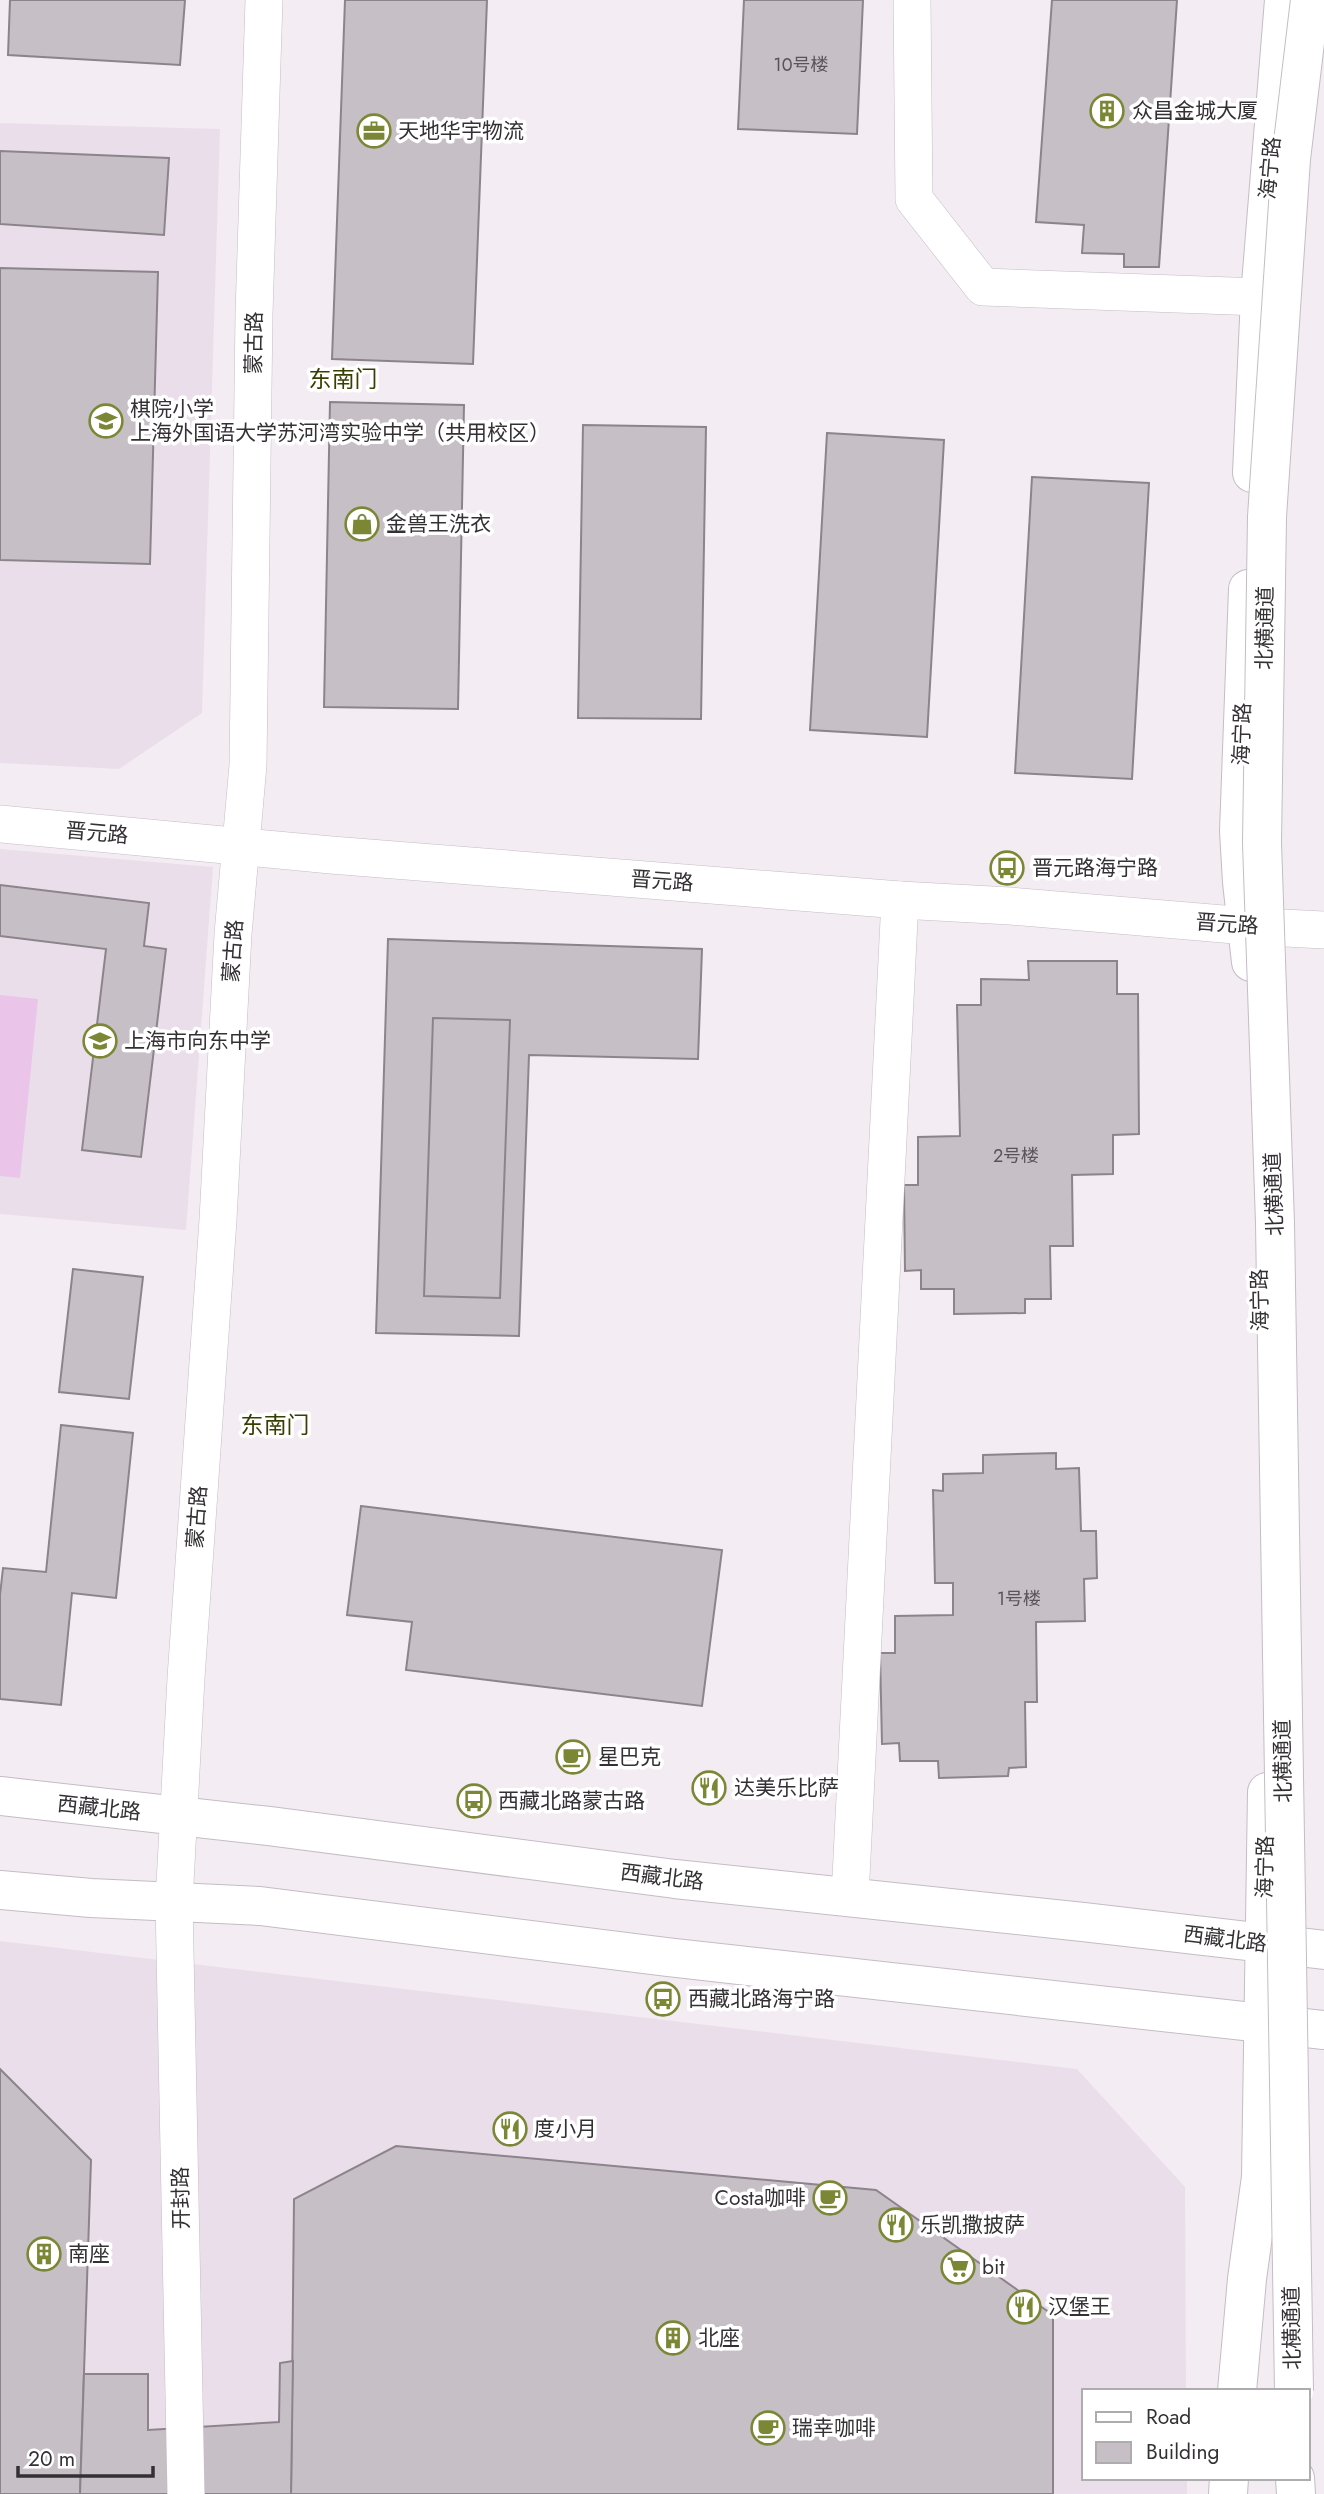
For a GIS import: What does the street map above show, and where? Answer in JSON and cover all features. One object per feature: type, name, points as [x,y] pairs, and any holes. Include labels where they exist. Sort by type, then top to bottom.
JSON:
[{"type":"main road","name":"海宁路","points":[[1237,2389],[1247,2279],[1261,2177],[1267,1783],[1256,1018],[1239,831],[1259,297],[1284,0]]},
{"type":"main road","name":"北横通道","points":[[1294,2389],[1275,1223],[1262,843],[1266,517],[1291,159],[1310,0]]},
{"type":"main road","name":"西藏北路","points":[[0,1796],[178,1816],[674,1880],[1324,1950]]},
{"type":"main road","points":[[0,1890],[92,1898],[260,1906],[667,1956],[1324,2031]]},
{"type":"street","name":"蒙古路","points":[[174,1902],[218,1220],[233,934],[248,765],[254,314],[264,0]]},
{"type":"street","points":[[912,0],[914,198],[983,287],[1259,297]]},
{"type":"street","name":"晋元路","points":[[0,824],[242,847],[900,900],[1324,930]]},
{"type":"street","points":[[850,1897],[900,900]]},
{"type":"street","name":"开封路","points":[[174,1902],[186,2494]]},
{"type":"shaded area","name":"棋院小学 上海外国语大学苏河湾实验中学（共用校区）","points":[[0,123],[220,129],[202,713],[119,769],[0,763]]},
{"type":"shaded area","name":"上海市向东中学","points":[[0,849],[213,867],[186,1230],[0,1214]]},
{"type":"shaded area","points":[[0,995],[38,999],[20,1178],[0,1176]]},
{"type":"shaded area","points":[[0,1941],[1077,2069],[1185,2187],[1186,2389],[1082,2389],[1082,2480],[1187,2480],[1187,2494],[0,2494]]},
{"type":"building","points":[[10,0],[185,0],[180,65],[8,55]]},
{"type":"building","points":[[345,0],[487,0],[473,364],[332,359]]},
{"type":"building","points":[[744,0],[863,0],[857,134],[738,129]]},
{"type":"building","name":"众昌金城大厦","points":[[1052,0],[1177,0],[1159,267],[1124,267],[1124,254],[1082,253],[1084,225],[1036,222]]},
{"type":"building","points":[[0,151],[169,158],[164,235],[0,224]]},
{"type":"building","points":[[0,268],[158,272],[150,564],[0,560]]},
{"type":"building","points":[[330,402],[464,405],[458,709],[324,707]]},
{"type":"building","points":[[583,425],[706,427],[701,719],[578,718]]},
{"type":"building","points":[[827,433],[944,440],[927,737],[810,730]]},
{"type":"building","points":[[1032,477],[1149,483],[1132,779],[1015,773]]},
{"type":"building","points":[[0,885],[149,903],[144,946],[166,949],[141,1157],[82,1150],[106,949],[0,936]]},
{"type":"building","points":[[388,939],[702,949],[698,1059],[529,1055],[519,1336],[376,1333]]},
{"type":"building","points":[[1028,961],[1117,961],[1117,994],[1138,994],[1139,1134],[1113,1135],[1113,1174],[1072,1175],[1073,1246],[1050,1246],[1051,1299],[1025,1299],[1025,1313],[954,1314],[954,1289],[921,1289],[921,1270],[905,1271],[904,1185],[918,1185],[918,1137],[960,1136],[957,1005],[981,1005],[981,979],[1029,980]]},
{"type":"building","points":[[433,1018],[510,1020],[500,1298],[424,1296]]},
{"type":"building","points":[[73,1269],[143,1277],[129,1399],[59,1392]]},
{"type":"building","points":[[61,1425],[133,1433],[116,1598],[72,1593],[61,1705],[0,1699],[0,1595],[3,1568],[46,1572]]},
{"type":"building","points":[[1056,1453],[1056,1469],[1079,1468],[1081,1531],[1096,1531],[1097,1578],[1084,1579],[1085,1621],[1036,1622],[1037,1702],[1025,1702],[1026,1767],[1009,1768],[1008,1776],[939,1778],[938,1761],[900,1761],[899,1743],[882,1744],[880,1653],[895,1653],[895,1616],[953,1615],[953,1583],[935,1583],[933,1490],[943,1491],[943,1474],[983,1473],[983,1455]]},
{"type":"building","points":[[361,1506],[722,1550],[702,1706],[406,1670],[412,1622],[347,1615]]},
{"type":"building","name":"南座","points":[[0,2069],[91,2160],[80,2494],[0,2494]]},
{"type":"building","name":"北座","points":[[396,2146],[876,2190],[1053,2315],[1053,2494],[291,2494],[294,2199]]},
{"type":"building","points":[[293,2361],[291,2494],[80,2494],[84,2374],[148,2374],[148,2430],[279,2422],[280,2363]]},
{"type":"place","name":"众昌金城大厦","points":[[1107,111]]},
{"type":"place","name":"天地华宇物流","points":[[374,131]]},
{"type":"place","name":"棋院小学 上海外国语大学苏河湾实验中学（共用校区）","points":[[106,421]]},
{"type":"place","name":"金兽王洗衣","points":[[362,524]]},
{"type":"place","name":"晋元路海宁路","points":[[1007,868]]},
{"type":"place","name":"上海市向东中学","points":[[100,1041]]},
{"type":"place","name":"星巴克","points":[[573,1757]]},
{"type":"place","name":"达美乐比萨","points":[[709,1788]]},
{"type":"place","name":"西藏北路蒙古路","points":[[474,1801]]},
{"type":"place","name":"西藏北路海宁路","points":[[663,1999]]},
{"type":"place","name":"度小月","points":[[510,2129]]},
{"type":"place","name":"Costa咖啡","points":[[830,2198]]},
{"type":"place","name":"乐凯撒披萨","points":[[896,2225]]},
{"type":"place","name":"南座","points":[[44,2254]]},
{"type":"place","name":"bit","points":[[958,2267]]},
{"type":"place","name":"汉堡王","points":[[1024,2307]]},
{"type":"place","name":"北座","points":[[673,2338]]},
{"type":"place","name":"瑞幸咖啡","points":[[768,2428]]},
{"type":"district","name":"东南门","points":[[343,379]]},
{"type":"district","name":"东南门","points":[[275,1425]]}]
